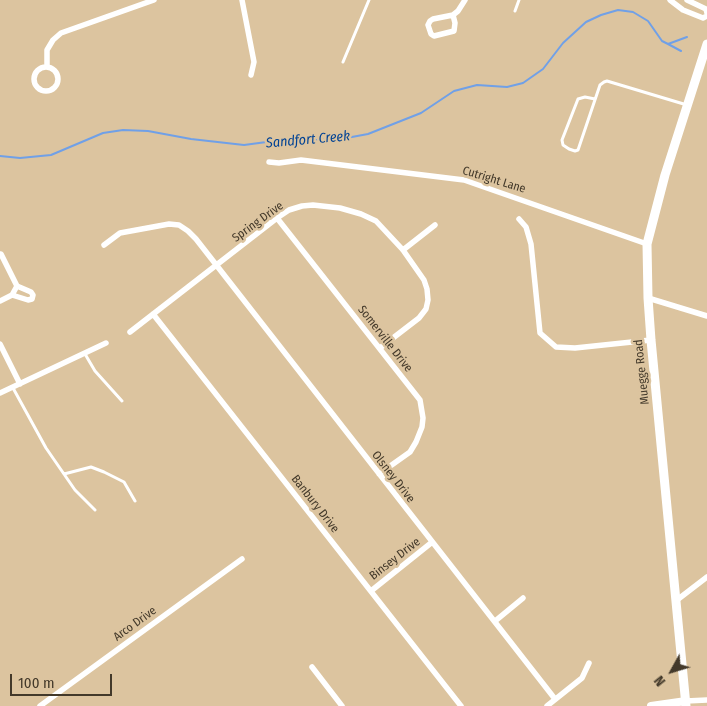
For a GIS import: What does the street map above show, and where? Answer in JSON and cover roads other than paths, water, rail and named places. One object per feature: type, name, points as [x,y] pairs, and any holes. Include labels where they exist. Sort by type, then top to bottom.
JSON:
[{"type":"main road","name":"Muegge Road","points":[[686,704],[651,340],[647,244],[665,175],[707,44]]},
{"type":"street","points":[[47,67],[47,50],[53,40],[61,33],[154,0]]},
{"type":"street","points":[[242,0],[254,62],[251,75]]},
{"type":"street","points":[[453,15],[454,31],[434,36],[431,34],[428,26],[430,21],[453,15],[465,0]]},
{"type":"street","points":[[670,0],[683,10],[703,18],[707,14],[706,9],[687,0]]},
{"type":"street","points":[[47,67],[56,71],[58,83],[53,89],[45,91],[36,84],[34,77],[38,70],[47,67]]},
{"type":"street","name":"Cutright Lane","points":[[268,162],[279,163],[301,160],[464,180],[647,244]]},
{"type":"street","name":"Spring Drive","points":[[130,332],[217,266],[276,218],[289,210],[302,206],[340,208],[362,214],[376,221],[403,250],[428,289],[426,309],[419,318],[380,348]]},
{"type":"street","name":"Somerville Drive","points":[[276,218],[420,400],[423,418],[419,436],[410,452],[379,474]]},
{"type":"street","points":[[519,219],[526,227],[531,244],[540,333],[556,347],[575,348],[651,340]]},
{"type":"street","name":"Olsney Drive","points":[[104,245],[120,233],[169,224],[179,226],[196,239],[555,699]]},
{"type":"street","points":[[403,250],[435,225]]},
{"type":"street","points":[[1,254],[17,286],[31,292],[33,296],[32,299],[28,300],[12,295]]},
{"type":"street","points":[[0,301],[12,295],[17,286]]},
{"type":"street","points":[[648,298],[707,316]]},
{"type":"street","name":"Banbury Drive","points":[[154,314],[461,706]]},
{"type":"street","points":[[0,393],[106,343]]},
{"type":"street","points":[[0,346],[20,384]]},
{"type":"street","name":"Binsey Drive","points":[[371,591],[432,543]]},
{"type":"street","name":"Arco Drive","points":[[40,706],[242,559]]},
{"type":"street","points":[[677,600],[707,577]]},
{"type":"street","points":[[494,621],[523,598]]},
{"type":"street","points":[[547,706],[582,678],[589,663]]},
{"type":"street","points":[[312,667],[342,706]]},
{"type":"street","points":[[651,706],[686,704],[707,700]]},
{"type":"lane","points":[[344,62],[369,0]]},
{"type":"lane","points":[[515,11],[519,0]]},
{"type":"lane","points":[[595,99],[585,97],[578,99],[562,140],[564,145],[570,149],[578,150],[600,85],[607,82],[687,105]]},
{"type":"lane","points":[[85,353],[95,371],[122,401]]},
{"type":"lane","points":[[13,387],[46,448],[75,490],[95,510]]},
{"type":"lane","points":[[64,474],[91,468],[104,472],[124,482],[135,500]]},
{"type":"waterway","name":"Sandfort Creek","points":[[0,156],[20,158],[51,155],[103,133],[123,130],[148,131],[191,139],[244,145],[274,141],[341,139],[368,134],[421,113],[454,91],[477,85],[507,87],[523,83],[543,69],[563,43],[586,22],[601,15],[618,10],[633,12],[648,21],[662,41],[668,44],[687,37]]},
{"type":"waterway","points":[[668,44],[681,51]]}]
